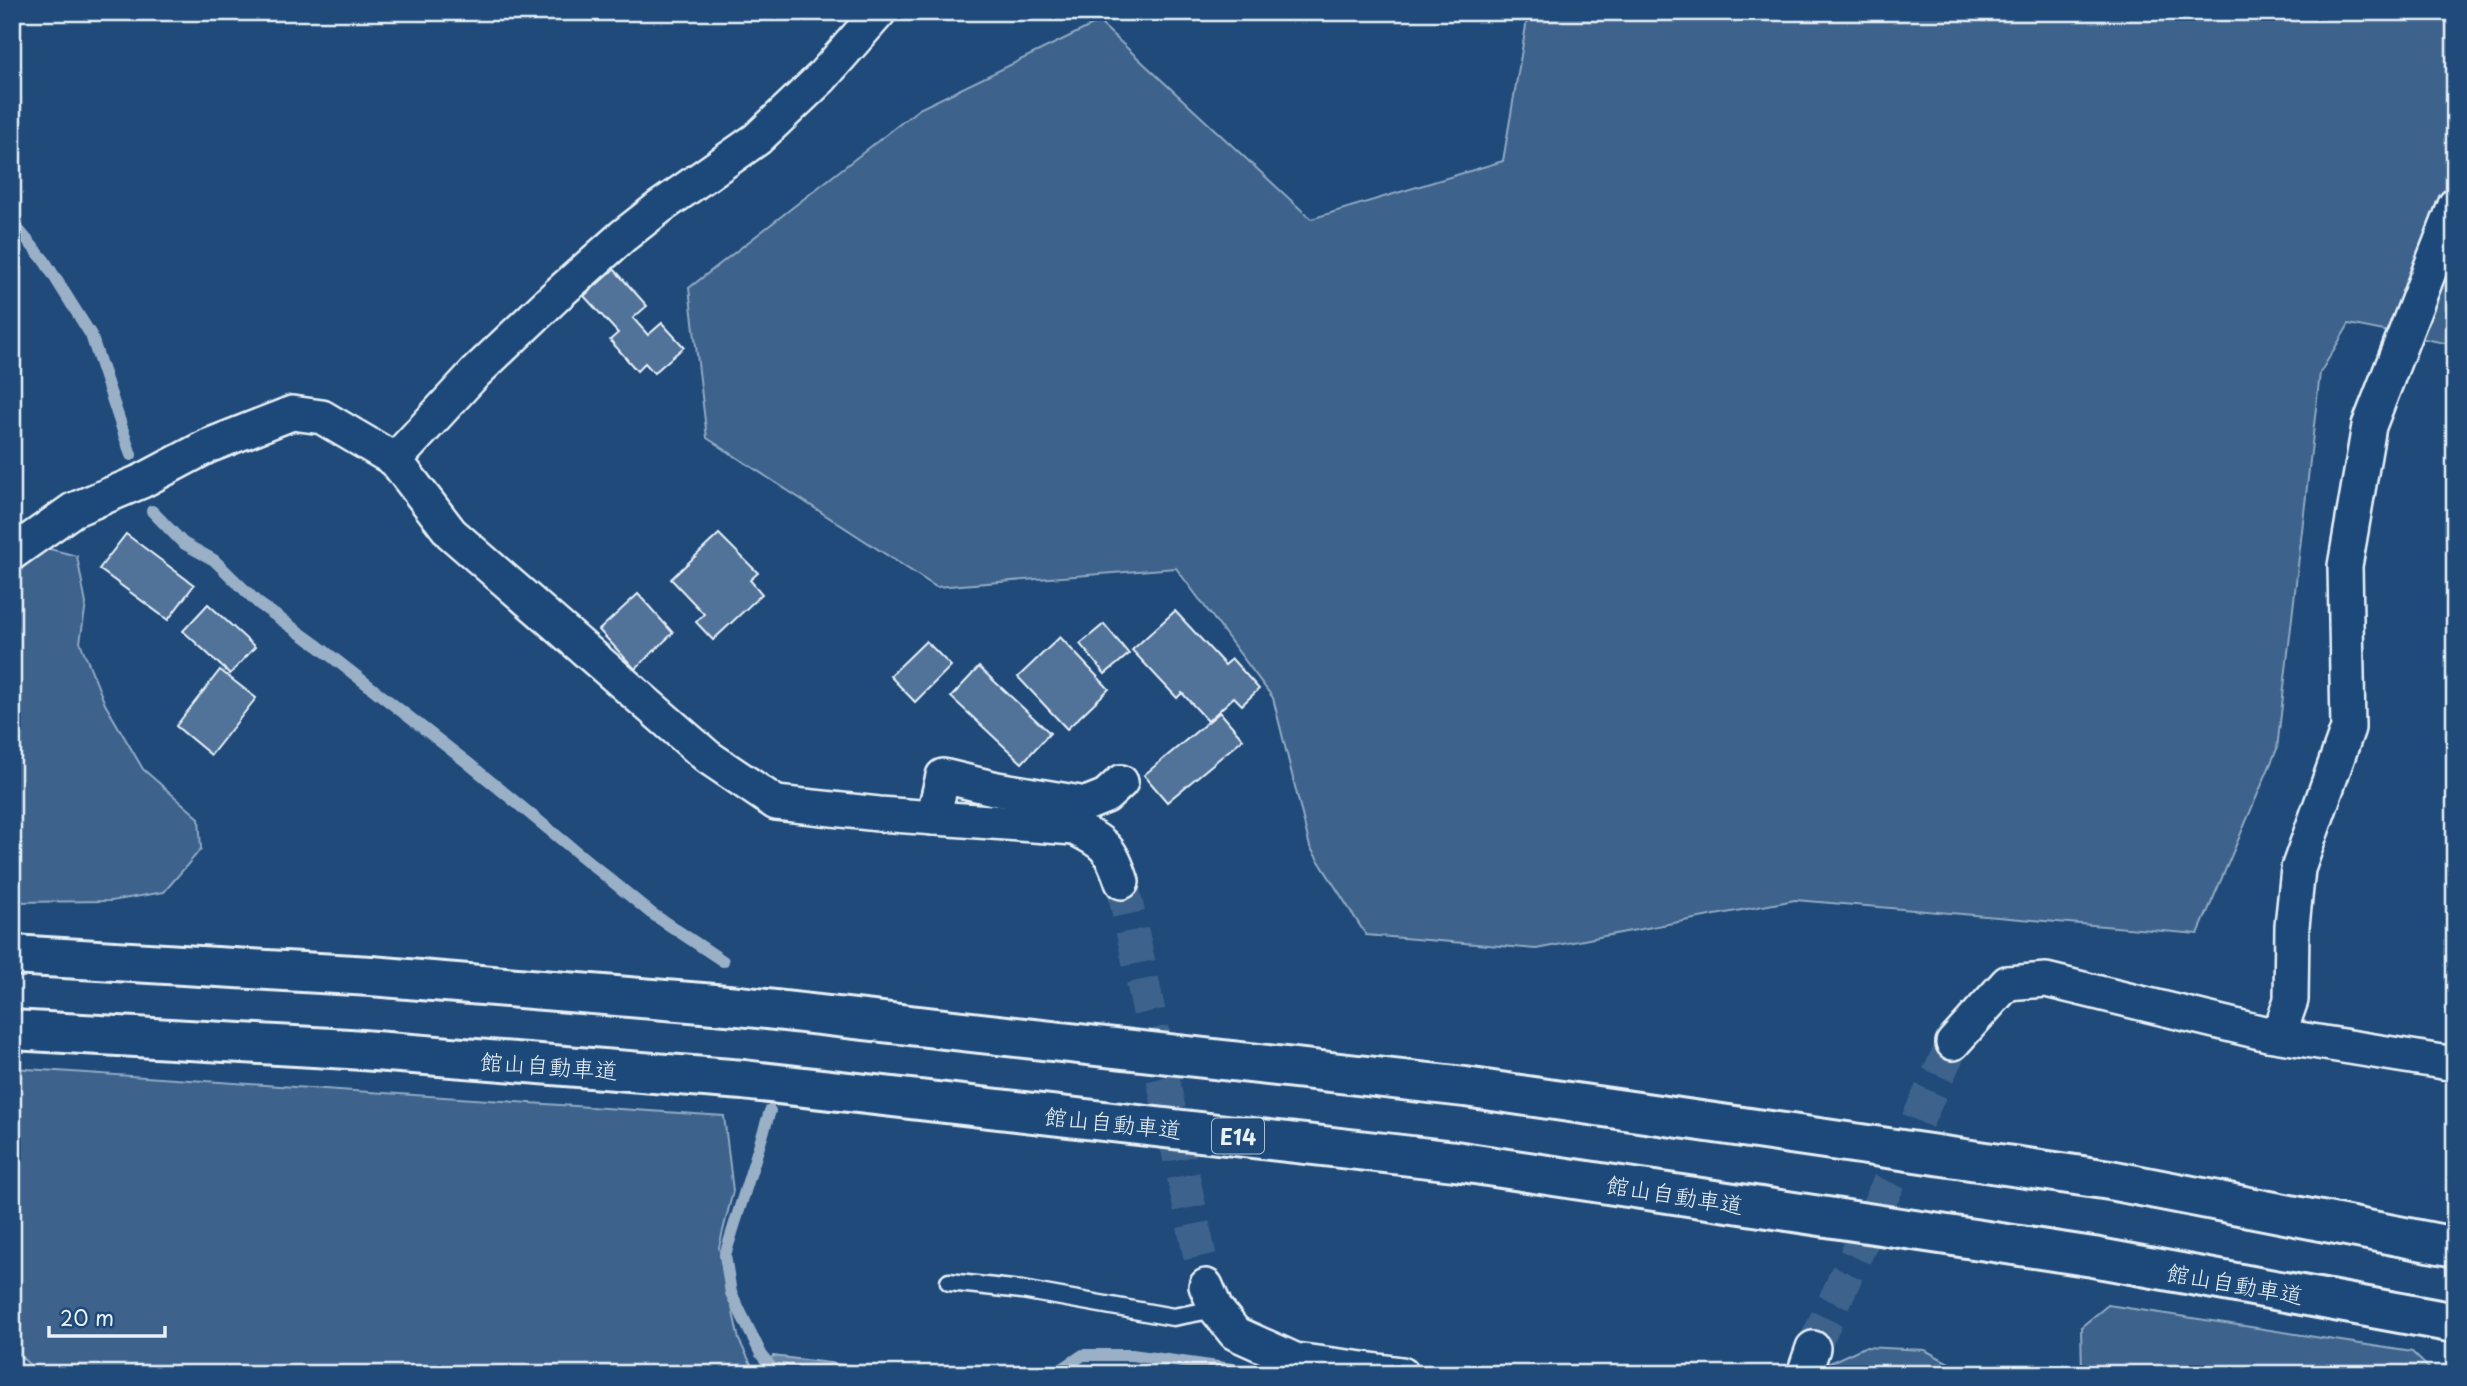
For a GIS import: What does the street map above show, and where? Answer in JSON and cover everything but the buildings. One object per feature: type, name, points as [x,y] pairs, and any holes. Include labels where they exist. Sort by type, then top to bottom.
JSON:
[{"type":"highway","points":[[12,956],[371,976],[739,1006],[1465,1087],[2110,1181],[2455,1247]]},
{"type":"highway","name":"館山自動車道","points":[[12,1030],[349,1049],[743,1080],[1455,1161],[2093,1256],[2455,1323]]},
{"type":"street","points":[[395,460],[476,372],[550,302],[642,221],[757,139],[821,78],[880,12]]},
{"type":"street","points":[[2268,1034],[2282,1026],[2291,1000],[2292,926],[2298,869],[2348,728],[2345,566],[2369,426],[2455,205]]},
{"type":"street","points":[[12,553],[73,510],[142,481],[208,446],[292,413],[322,417],[395,460],[451,533],[708,757],[776,803],[1074,828],[1095,838],[1114,856],[1122,882]]},
{"type":"street","points":[[933,818],[943,776],[997,789],[1086,804],[1106,796],[1121,782]]},
{"type":"street","points":[[1953,1043],[2007,983],[2046,980],[2268,1034],[2455,1064]]},
{"type":"street","points":[[1211,1298],[1234,1333],[1295,1360],[1402,1374]]},
{"type":"lane","points":[[949,1282],[1022,1290],[1173,1317],[1211,1298]]},
{"type":"shaded area","points":[[1589,12],[2455,12],[2455,345],[2349,324],[2320,373],[2277,749],[2198,934],[1795,900],[1536,949],[1366,935],[1310,847],[1273,698],[1176,568],[936,587],[707,438],[689,288],[919,109],[1099,22],[1311,219],[1503,161],[1527,20]]},
{"type":"shaded area","points":[[46,548],[77,556],[86,604],[80,642],[105,704],[143,769],[199,818],[201,849],[164,892],[111,901],[12,902],[12,577]]},
{"type":"shaded area","points":[[12,1068],[724,1116],[733,1191],[719,1247],[739,1340],[756,1374],[39,1374],[12,1348]]},
{"type":"shaded area","points":[[2108,1305],[2412,1352],[2435,1374],[2082,1374],[2081,1327]]},
{"type":"shaded area","points":[[1864,1347],[1925,1350],[1969,1374],[1830,1374],[1829,1363]]},
{"type":"water","points":[[773,1356],[918,1374],[759,1374]]},
{"type":"waterway","points":[[12,222],[44,260],[91,335],[131,455]]},
{"type":"waterway","points":[[152,511],[183,543],[214,560],[258,603],[318,646],[468,763],[651,913],[723,961]]},
{"type":"waterway","points":[[770,1111],[725,1255],[731,1293],[761,1354],[776,1374]]},
{"type":"waterway","points":[[1063,1374],[1062,1369],[1083,1355],[1132,1355],[1268,1374]]},
{"type":"tunnel","points":[[1122,882],[1206,1286]]},
{"type":"tunnel","points":[[1813,1348],[1953,1043]]}]
